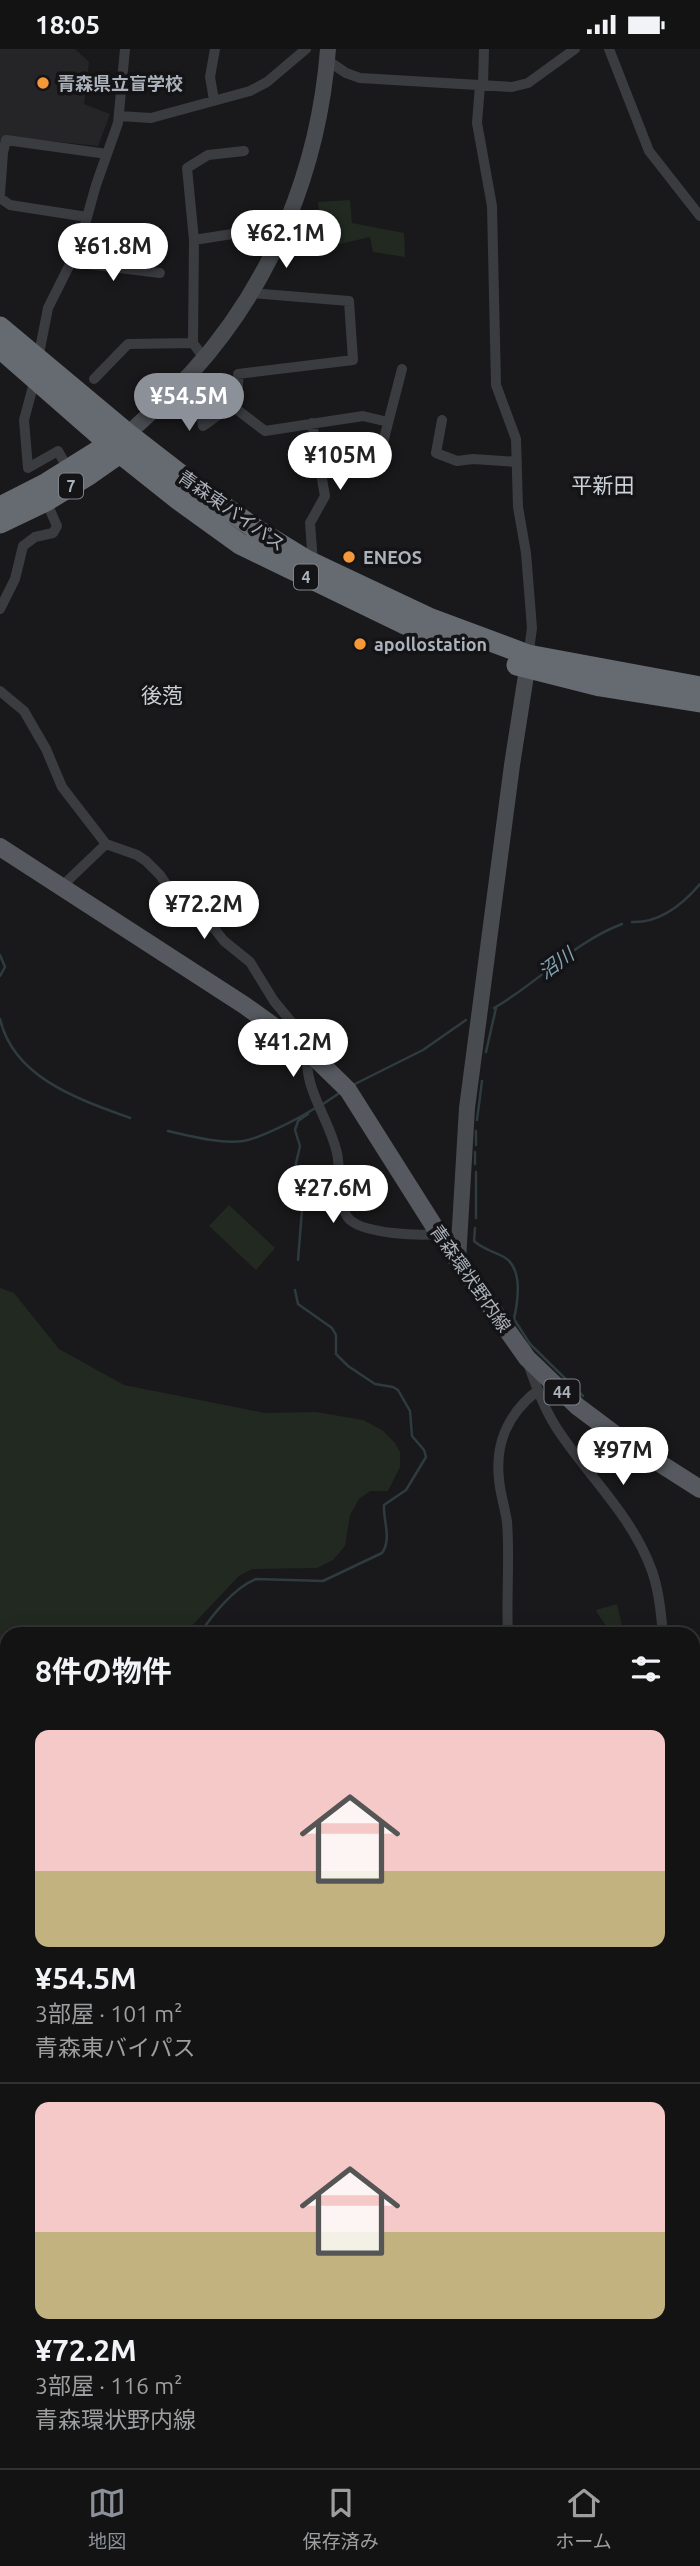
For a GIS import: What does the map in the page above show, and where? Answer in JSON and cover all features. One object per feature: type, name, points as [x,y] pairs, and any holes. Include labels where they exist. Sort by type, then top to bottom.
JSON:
[{"type":"highway","name":"青森東バイパス","points":[[0,327],[37,369],[179,501],[240,544],[405,624],[600,686],[700,702]]},
{"type":"highway","name":"青森東バイパス","points":[[0,348],[37,369]]},
{"type":"highway","name":"青森東バイパス","points":[[119,443],[313,563],[527,662],[700,687]]},
{"type":"highway","name":"7","points":[[0,507],[119,443]]},
{"type":"highway","name":"7","points":[[0,523],[46,501],[119,443]]},
{"type":"main road","name":"青森環状野内線","points":[[0,847],[303,1047],[348,1090],[439,1234],[527,1358],[577,1406],[617,1436],[700,1489]]},
{"type":"street","points":[[68,469],[58,451],[28,467],[24,420],[48,308],[79,246],[119,116],[125,49]]},
{"type":"street","points":[[214,100],[210,77],[215,49]]},
{"type":"street","points":[[119,116],[151,118],[250,91],[267,82],[306,49]]},
{"type":"street","points":[[458,1260],[467,1108],[512,765],[533,628],[526,553],[518,507],[516,439],[496,385],[492,206],[477,123],[484,49]]},
{"type":"street","points":[[328,55],[346,73],[359,78],[513,87],[528,83],[575,49]]},
{"type":"street","points":[[609,49],[649,151],[700,216]]},
{"type":"street","points":[[119,443],[156,410],[199,363],[251,293],[271,259],[298,196],[312,150],[328,55]]},
{"type":"street","points":[[87,217],[10,205],[0,196],[1,152],[6,140],[15,140],[107,154]]},
{"type":"street","points":[[244,151],[208,155],[187,168],[194,240],[193,344],[199,363],[203,426],[231,405],[239,390],[238,373],[354,359],[349,301],[251,293]]},
{"type":"street","points":[[194,240],[232,234],[281,236]]},
{"type":"street","points":[[71,262],[160,273]]},
{"type":"street","points":[[94,379],[128,344],[193,344]]},
{"type":"street","points":[[379,458],[402,369]]},
{"type":"street","points":[[231,405],[265,431],[363,416],[387,422]]},
{"type":"street","points":[[442,420],[436,453],[457,461],[473,459],[517,462]]},
{"type":"street","points":[[312,423],[325,496],[310,523],[313,563]]},
{"type":"street","points":[[0,609],[15,579],[23,545],[36,537],[53,533],[57,526],[46,501]]},
{"type":"street","points":[[0,691],[24,711],[46,749],[62,787],[106,843],[146,861],[172,893],[201,912],[224,941],[257,970],[274,1001],[293,1024],[303,1047],[318,1106],[336,1149],[341,1172],[342,1205],[346,1216],[354,1223],[391,1233],[415,1236],[439,1234]]},
{"type":"street","points":[[61,887],[106,843]]},
{"type":"street","points":[[527,1358],[537,1391],[562,1437],[620,1509],[639,1544],[652,1570],[660,1602],[662,1627]]},
{"type":"street","points":[[508,1627],[507,1522],[499,1479],[498,1449],[501,1437],[524,1401],[537,1391]]},
{"type":"shaded area","name":"青森県立盲学校","points":[[0,49],[75,49],[89,62],[84,104],[110,114],[98,146],[3,136],[0,144]]},
{"type":"shaded area","points":[[350,200],[352,223],[404,233],[405,257],[373,252],[370,237],[314,250],[307,216],[319,214],[318,202]]},
{"type":"shaded area","points":[[229,1205],[275,1248],[256,1270],[209,1226]]},
{"type":"shaded area","points":[[0,1288],[14,1293],[59,1349],[124,1385],[265,1413],[316,1412],[363,1420],[382,1430],[400,1452],[400,1467],[388,1491],[370,1491],[359,1499],[350,1515],[345,1546],[333,1560],[317,1568],[252,1569],[239,1576],[191,1627],[0,1627]]},
{"type":"shaded area","points":[[617,1604],[622,1627],[607,1627],[596,1610]]},
{"type":"waterway","name":"沼川","points":[[632,922],[652,919],[670,911],[700,884]]},
{"type":"waterway","name":"沼川","points":[[494,1008],[588,941],[622,924]]},
{"type":"waterway","points":[[0,955],[5,967],[0,976]]},
{"type":"waterway","points":[[486,1052],[496,1008]]},
{"type":"waterway","points":[[0,1019],[7,1039],[19,1057],[34,1071],[70,1094],[130,1118]]},
{"type":"waterway","name":"沼川","points":[[353,1085],[423,1050],[466,1020]]},
{"type":"waterway","points":[[477,1120],[482,1081]]},
{"type":"waterway","name":"沼川","points":[[323,1104],[338,1094]]},
{"type":"waterway","points":[[168,1131],[215,1140],[243,1141],[271,1132],[317,1107]]},
{"type":"waterway","points":[[298,1260],[303,1198],[294,1172],[300,1146],[295,1130],[298,1121],[308,1114]]},
{"type":"waterway","points":[[476,1131],[476,1145]]},
{"type":"waterway","points":[[475,1152],[475,1164]]},
{"type":"waterway","points":[[476,1172],[476,1218]]},
{"type":"waterway","points":[[475,1228],[474,1241],[504,1257],[514,1269],[518,1285],[514,1319],[530,1344],[583,1396]]},
{"type":"waterway","points":[[205,1627],[232,1595],[256,1579],[323,1581],[382,1553],[387,1536],[384,1505],[406,1490],[426,1457],[424,1450],[412,1436],[410,1411],[398,1390],[375,1384],[348,1366],[336,1354],[336,1335],[332,1328],[298,1304],[295,1290]]},
{"type":"place","name":"青森県立盲学校","points":[[43,83]]},
{"type":"place","name":"ENEOS","points":[[349,557]]},
{"type":"place","name":"apollostation","points":[[360,644]]},
{"type":"district","name":"平新田","points":[[603,485]]},
{"type":"district","name":"後萢","points":[[162,695]]}]
